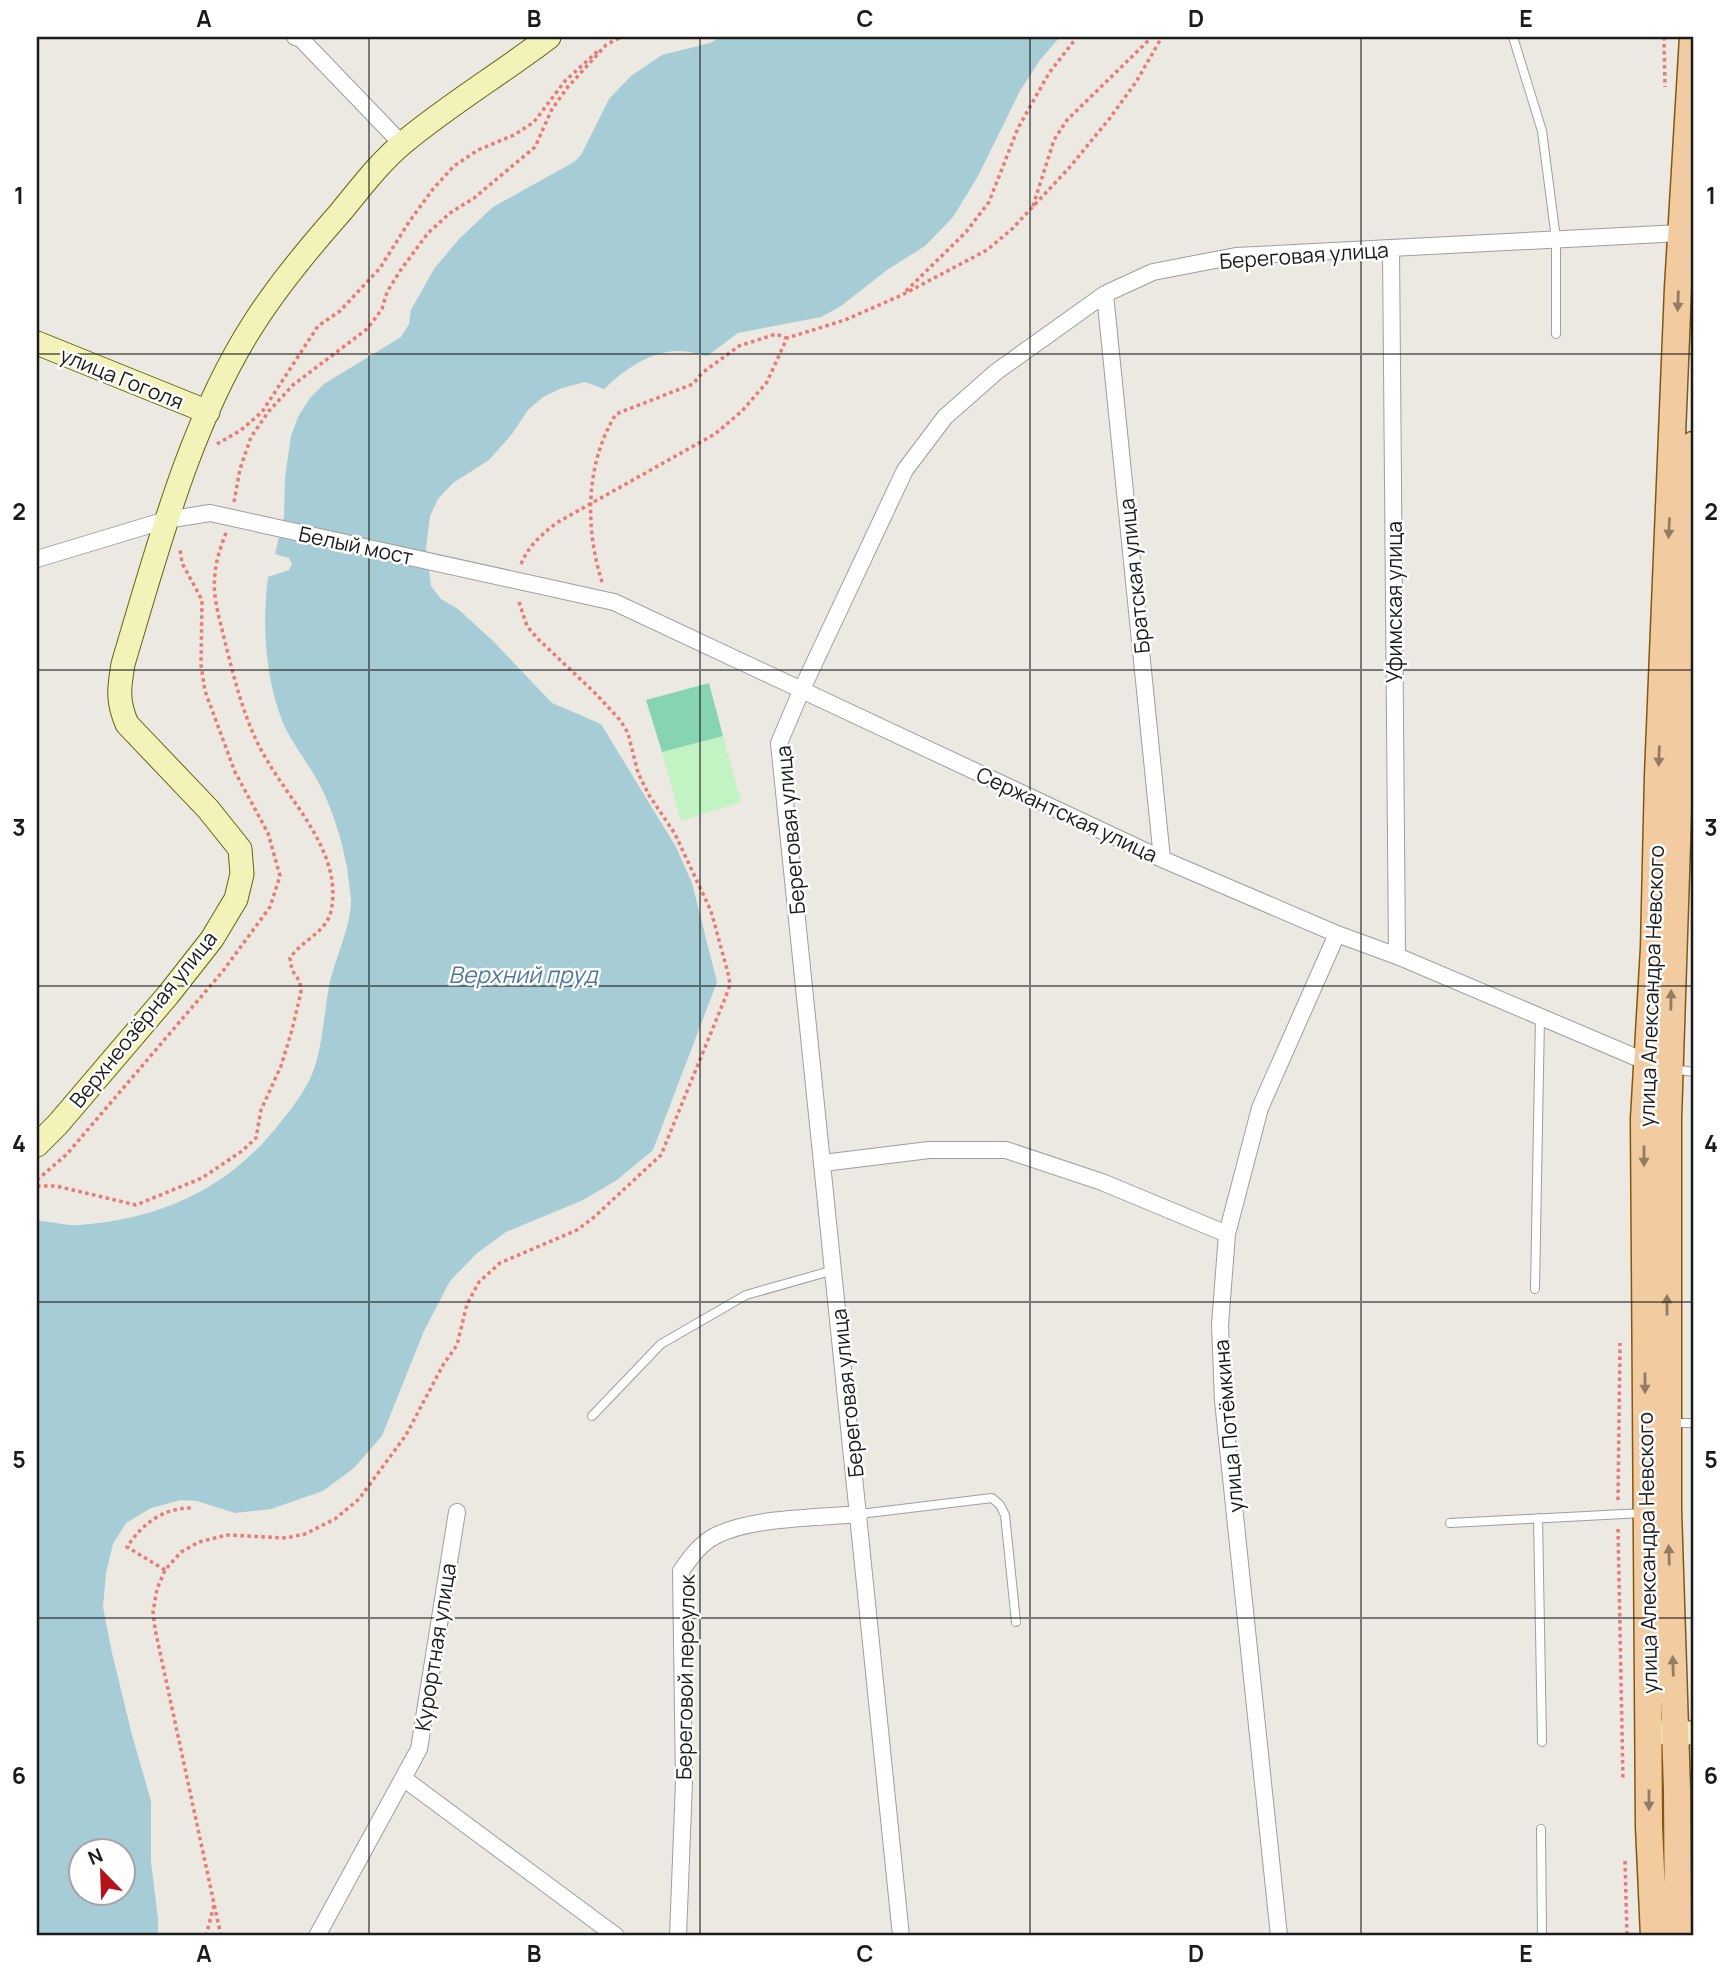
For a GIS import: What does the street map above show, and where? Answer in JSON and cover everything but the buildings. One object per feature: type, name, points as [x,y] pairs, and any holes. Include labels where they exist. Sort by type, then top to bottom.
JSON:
[{"type":"main road","name":"улица Александра Невского","points":[[1654,1936],[1649,1826],[1672,1732],[1646,1513],[1644,1119],[1671,1068],[1681,233],[1693,37]]},
{"type":"main road","name":"улица Александра Невского","points":[[1678,1936],[1672,1732],[1680,1423],[1668,1119],[1687,751],[1693,445]]},
{"type":"street","points":[[295,37],[301,39],[402,144]]},
{"type":"street","name":"Верхнеозёрная улица","points":[[37,1145],[168,995],[212,939],[236,900],[242,874],[240,849],[208,809],[127,724],[119,706],[123,664],[177,518],[208,412],[241,346],[286,276],[402,144],[549,37]]},
{"type":"street","name":"Береговая улица","points":[[901,1936],[860,1514],[779,743],[802,689],[905,470],[945,417],[996,372],[1105,294],[1153,272],[1236,256],[1681,233]]},
{"type":"street","name":"Уфимская улица","points":[[1391,248],[1397,957]]},
{"type":"street","name":"Братская улица","points":[[1105,294],[1162,859]]},
{"type":"street","name":"улица Гоголя","points":[[37,344],[208,412]]},
{"type":"street","name":"Белый мост","points":[[37,559],[177,518],[210,513],[462,568]]},
{"type":"street","name":"Сержантская улица","points":[[462,568],[614,602],[1162,859],[1337,934],[1671,1068]]},
{"type":"street","name":"улица Потёмкина","points":[[1279,1936],[1223,1401],[1220,1325],[1227,1234],[1260,1108],[1337,934]]},
{"type":"street","points":[[823,1163],[929,1150],[1006,1150],[1102,1182],[1227,1234]]},
{"type":"street","name":"Курортная улица","points":[[317,1936],[419,1749],[457,1513]]},
{"type":"street","name":"Береговой переулок","points":[[678,1936],[684,1782],[681,1571],[694,1552],[713,1537],[745,1525],[860,1514]]},
{"type":"street","points":[[403,1778],[615,1936]]},
{"type":"lane","points":[[1513,37],[1542,131],[1556,239],[1556,334]]},
{"type":"lane","points":[[1535,1289],[1540,1017]]},
{"type":"lane","points":[[592,1416],[661,1344],[746,1295],[834,1270]]},
{"type":"lane","points":[[860,1514],[992,1498],[1000,1505],[1005,1515],[1016,1622]]},
{"type":"lane","points":[[1450,1523],[1646,1513]]},
{"type":"lane","points":[[1538,1518],[1542,1742]]},
{"type":"lane","points":[[1541,1829],[1542,1936]]},
{"type":"path","points":[[216,444],[241,430],[262,412],[317,326],[340,311],[380,268],[408,222],[454,166],[478,150],[514,135],[534,122],[565,81],[587,59],[620,37]]},
{"type":"path","points":[[902,295],[966,232],[989,202],[1018,128],[1049,73],[1077,37]]},
{"type":"path","points":[[1032,208],[1054,140],[1068,120],[1152,37]]},
{"type":"path","points":[[614,602],[595,559],[591,503],[596,460],[616,414],[693,384],[702,373],[739,346],[776,334],[787,338],[845,320],[902,295],[987,250],[1032,208],[1110,118],[1136,82],[1162,37]]},
{"type":"path","points":[[231,518],[240,469],[251,437],[269,411],[293,385],[367,329],[382,309],[387,292],[400,271],[428,233],[535,147],[552,109],[606,45]]},
{"type":"path","points":[[221,1936],[155,1629],[153,1612],[157,1589],[165,1570],[181,1552],[199,1542],[228,1535],[286,1538],[305,1534],[335,1519],[359,1499],[406,1435],[443,1365],[457,1345],[467,1304],[479,1282],[500,1263],[578,1230],[661,1155],[726,996],[730,985],[728,973],[711,911],[675,834],[638,773],[628,733],[620,720],[595,693],[527,626],[521,612],[516,580],[526,551],[539,536],[558,522],[715,434],[743,411],[767,382],[787,338]]},
{"type":"path","points":[[37,1180],[67,1154],[223,971],[270,907],[280,876],[268,833],[235,772],[205,691],[201,665],[202,600],[182,564],[177,518]]},
{"type":"path","points":[[165,1570],[127,1547],[138,1530],[156,1516],[180,1507],[194,1508]]},
{"type":"path","points":[[206,1936],[214,1903]]},
{"type":"green space","points":[[709,683],[723,736],[662,752],[646,700]]},
{"type":"green space","points":[[723,736],[741,802],[681,821],[662,752]]},
{"type":"water","name":"Верхний пруд","points":[[721,37],[1060,37],[1040,60],[1020,91],[978,176],[953,217],[925,246],[887,270],[841,306],[821,317],[738,333],[707,356],[679,351],[658,354],[629,369],[604,389],[585,382],[543,397],[528,410],[512,434],[489,460],[453,483],[438,499],[430,516],[426,548],[431,586],[441,599],[458,609],[493,641],[552,703],[601,724],[676,847],[692,883],[717,982],[653,1150],[617,1180],[583,1200],[506,1232],[476,1254],[450,1281],[424,1331],[382,1436],[354,1468],[323,1491],[271,1509],[235,1513],[197,1501],[181,1500],[151,1508],[126,1523],[113,1544],[106,1573],[103,1607],[132,1735],[151,1801],[151,1862],[158,1936],[37,1936],[37,1221],[68,1225],[110,1222],[167,1207],[218,1181],[263,1143],[298,1100],[314,1069],[329,986],[350,910],[347,867],[335,821],[312,771],[283,723],[272,688],[266,651],[268,577],[289,570],[292,564],[289,558],[275,554],[284,516],[285,477],[291,436],[298,417],[310,398],[324,384],[401,337],[409,324],[411,310],[434,269],[459,239],[493,207],[574,162],[581,155],[609,99],[631,76],[662,55],[710,43]]}]
